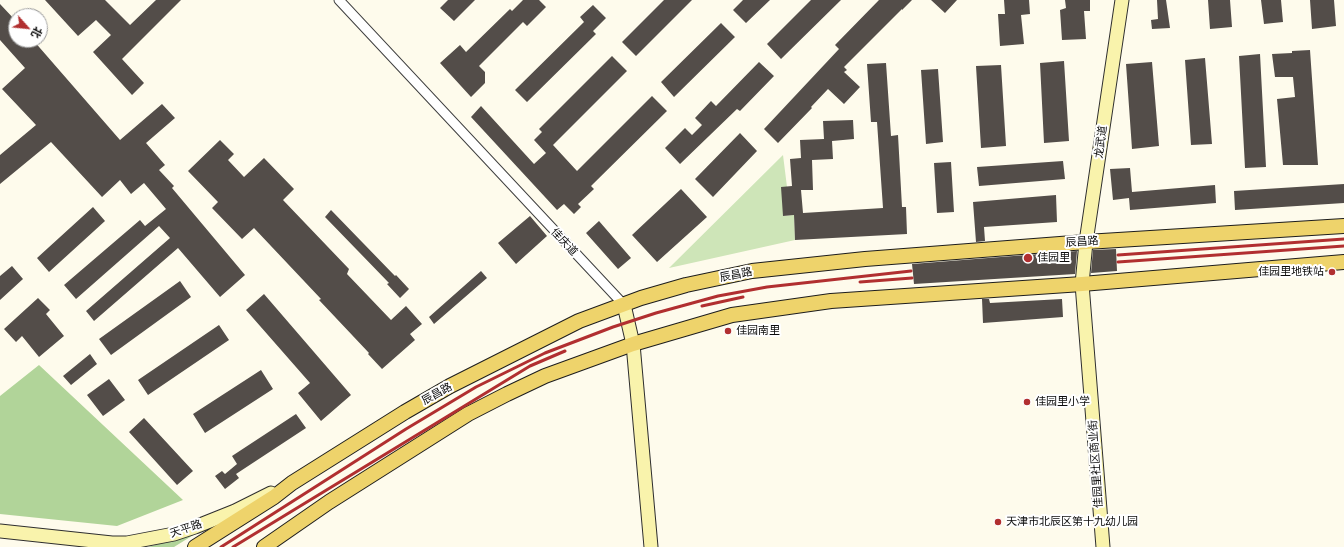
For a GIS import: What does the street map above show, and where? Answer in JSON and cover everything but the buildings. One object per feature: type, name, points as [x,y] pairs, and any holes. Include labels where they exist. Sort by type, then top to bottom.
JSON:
[{"type":"main road","name":"辰昌路","points":[[195,547],[274,497],[292,483],[405,412],[450,386],[579,321],[641,298],[686,284],[752,272],[858,260],[1086,242],[1344,226]]},
{"type":"main road","points":[[264,547],[272,543],[329,502],[468,414],[545,376],[633,344],[732,315],[831,301],[1082,284],[1344,262]]},
{"type":"street","name":"佳庆道","points":[[339,0],[624,305]]},
{"type":"street","name":"龙武道","points":[[1082,284],[1086,242],[1122,0]]},
{"type":"street","name":"佳园里社区商业街","points":[[1082,284],[1103,547]]},
{"type":"street","points":[[624,305],[633,344],[651,547]]},
{"type":"street","name":"天平路","points":[[0,531],[112,544],[143,541],[174,534],[208,522],[292,483]]},
{"type":"green space","points":[[783,155],[787,187],[783,216],[794,215],[795,240],[669,268]]},
{"type":"green space","points":[[39,365],[183,500],[117,526],[0,514],[0,396]]},
{"type":"green space","points":[[195,534],[174,547],[148,547]]},
{"type":"railway","points":[[1118,255],[1344,239]]},
{"type":"railway","points":[[1118,262],[1344,246]]},
{"type":"railway","points":[[221,547],[406,429],[476,387],[545,353],[613,327],[656,313],[718,296],[767,287],[911,271]]},
{"type":"railway","points":[[860,282],[912,278]]},
{"type":"railway","points":[[702,306],[743,297]]},
{"type":"railway","points":[[233,547],[530,366],[565,351]]},
{"type":"place","name":"佳园里","points":[[1028,258]]},
{"type":"place","name":"佳园里地铁站","points":[[1332,272]]},
{"type":"place","name":"佳园南里","points":[[728,331]]},
{"type":"place","name":"佳园里小学","points":[[1027,402]]},
{"type":"place","name":"天津市北辰区第十九幼儿园","points":[[998,522]]}]
